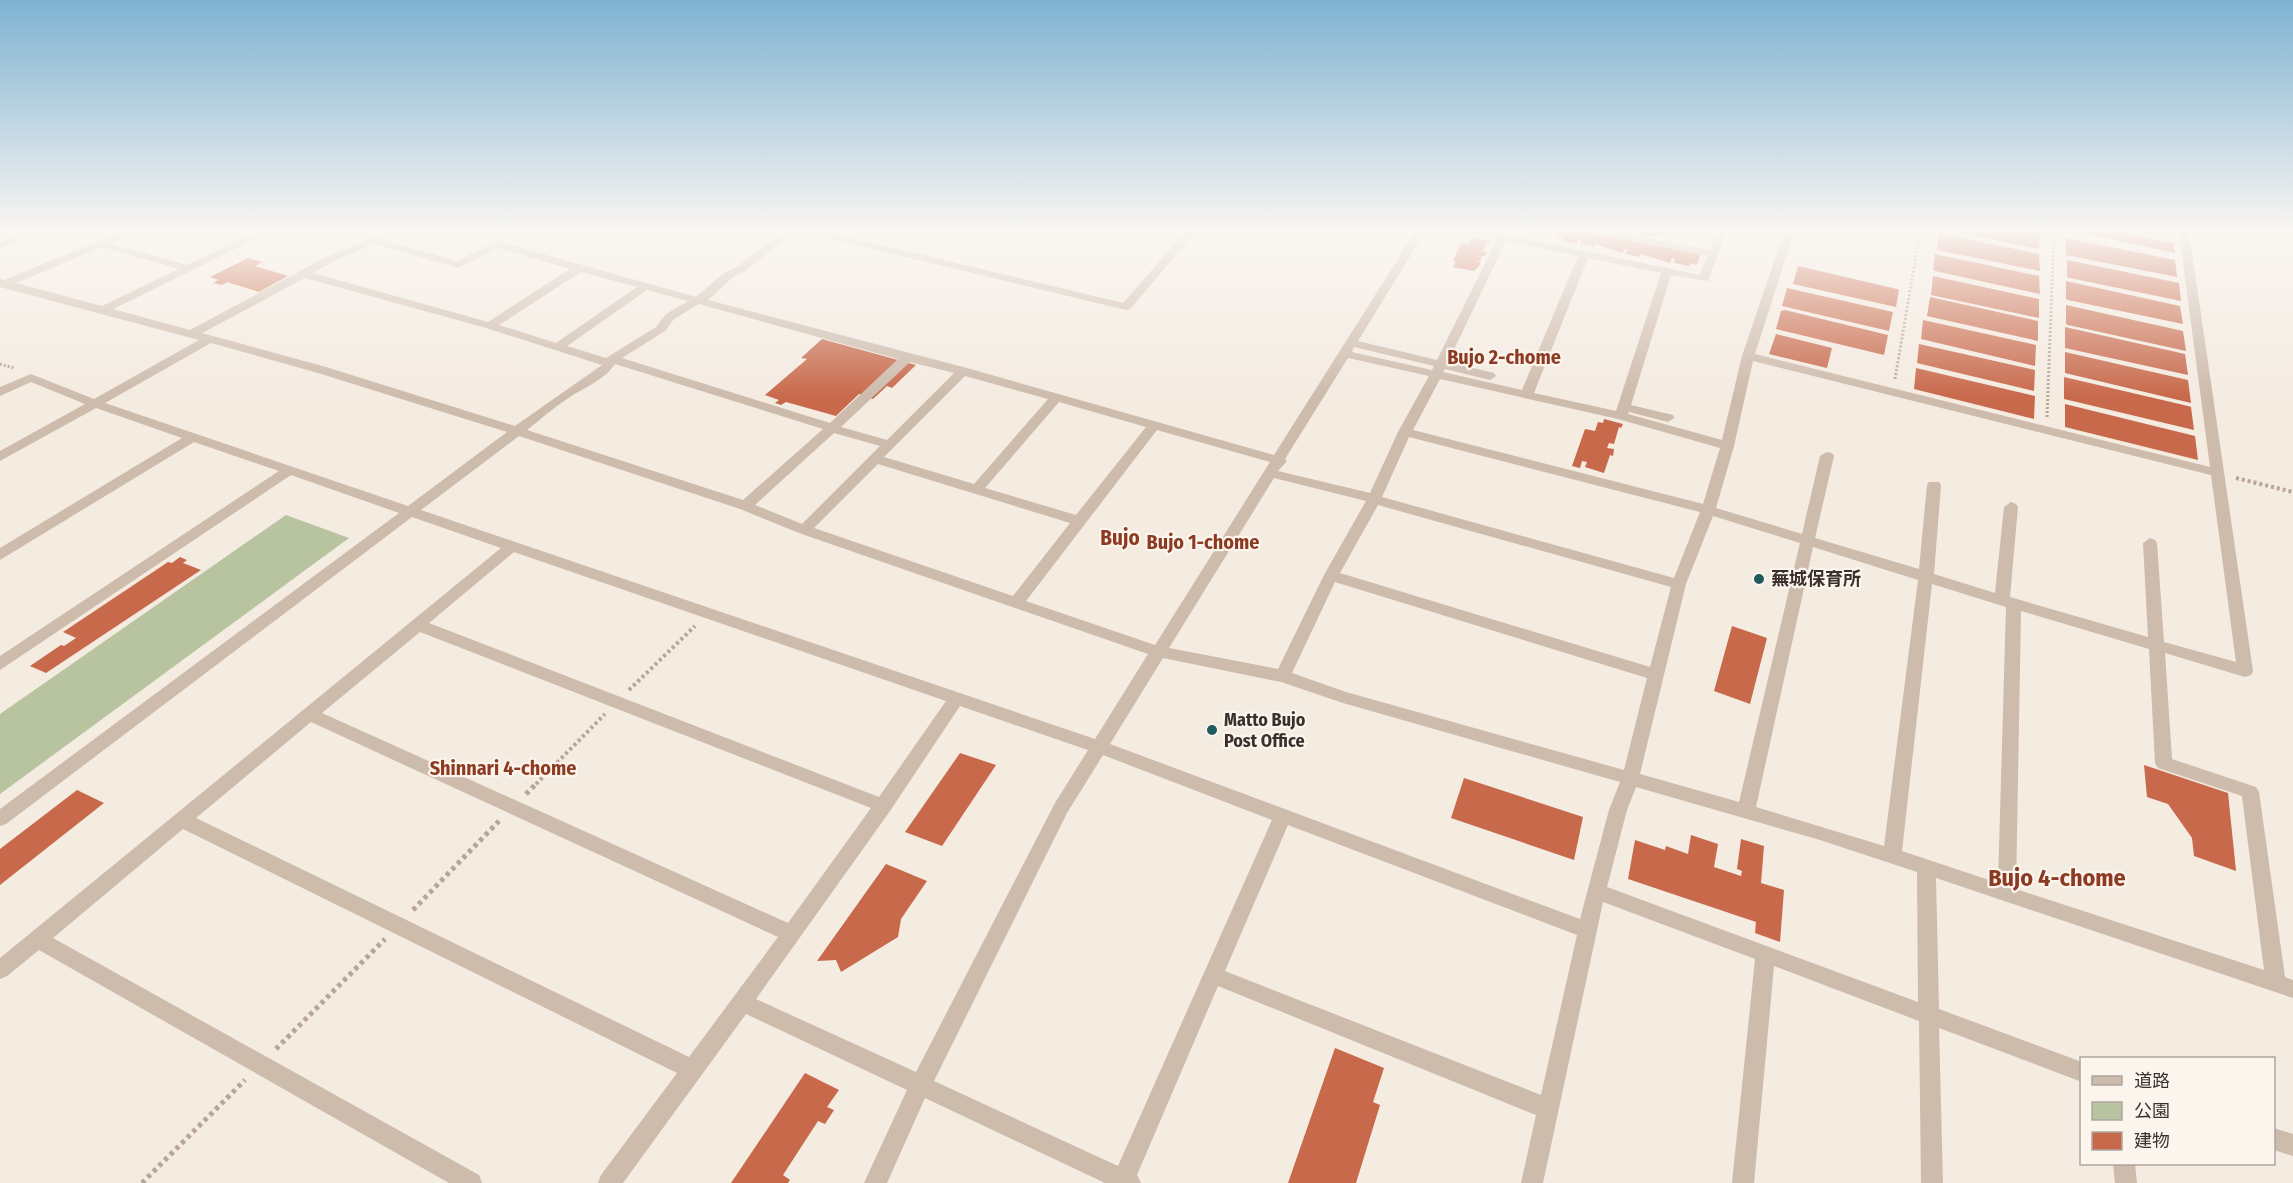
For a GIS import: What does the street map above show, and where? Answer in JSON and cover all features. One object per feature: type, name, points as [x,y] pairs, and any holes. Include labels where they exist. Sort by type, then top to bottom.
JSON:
[{"type":"street","points":[[14,287],[322,370],[518,431],[745,506],[804,530],[1159,652],[1283,676],[1343,697],[1746,811],[1926,867],[2285,986],[2250,792],[2164,763],[2150,543]]},
{"type":"street","points":[[104,310],[151,287]]},
{"type":"street","points":[[192,334],[279,287]]},
{"type":"street","points":[[351,287],[610,361],[890,446]]},
{"type":"street","points":[[490,326],[550,287]]},
{"type":"street","points":[[558,347],[643,287]]},
{"type":"street","points":[[650,287],[1154,425],[1374,499],[1679,584]]},
{"type":"street","points":[[0,819],[569,392],[584,385],[610,361],[661,328],[664,321],[683,306],[692,305],[715,287]]},
{"type":"street","points":[[1040,287],[1126,308],[1144,287]]},
{"type":"street","points":[[875,1183],[920,1086],[1061,808],[1386,287]]},
{"type":"street","points":[[1283,676],[1331,575],[1374,499],[1405,432],[1484,287]]},
{"type":"street","points":[[1528,390],[1570,287]]},
{"type":"street","points":[[1622,411],[1662,287]]},
{"type":"street","points":[[1532,1183],[1596,891],[1618,810],[1631,777],[1679,584],[1708,510],[1727,446],[1748,356],[1771,287]]},
{"type":"street","points":[[1405,432],[1708,510],[2008,602],[2245,671],[2192,287]]},
{"type":"street","points":[[0,457],[210,339]]},
{"type":"street","points":[[1349,348],[1622,411],[1668,418]]},
{"type":"street","points":[[1748,356],[2218,473]]},
{"type":"street","points":[[745,506],[907,358]]},
{"type":"street","points":[[804,530],[963,371]]},
{"type":"street","points":[[0,392],[31,378],[96,404],[514,545],[1099,747],[1587,930]]},
{"type":"street","points":[[976,490],[1056,398]]},
{"type":"street","points":[[1622,411],[1727,446]]},
{"type":"street","points":[[1016,603],[1154,425]]},
{"type":"street","points":[[0,555],[194,437]]},
{"type":"street","points":[[1746,811],[1827,456]]},
{"type":"street","points":[[876,459],[1079,521]]},
{"type":"street","points":[[0,663],[290,470]]},
{"type":"street","points":[[1892,856],[1926,576],[1934,485]]},
{"type":"street","points":[[2007,894],[2008,602],[2011,507]]},
{"type":"street","points":[[0,970],[514,545]]},
{"type":"street","points":[[1331,575],[1656,675]]},
{"type":"street","points":[[418,625],[884,806]]},
{"type":"street","points":[[609,1183],[744,1003],[884,806],[956,699]]},
{"type":"street","points":[[309,714],[793,934]]},
{"type":"street","points":[[744,1003],[1125,1182],[1283,816]]},
{"type":"street","points":[[180,819],[693,1070]]},
{"type":"street","points":[[1926,867],[1932,1183]]},
{"type":"street","points":[[1596,891],[2080,1071]]},
{"type":"street","points":[[38,939],[471,1183]]},
{"type":"street","points":[[1743,1183],[1765,955]]},
{"type":"street","points":[[1213,975],[1548,1109]]},
{"type":"street","points":[[2124,1165],[2126,1183]]},
{"type":"path","points":[[1893,392],[1911,287]]},
{"type":"path","points":[[2046,430],[2052,287]]},
{"type":"path","points":[[2218,473],[2293,492]]},
{"type":"path","points":[[142,1183],[616,703],[708,613]]},
{"type":"green space","points":[[286,515],[349,538],[0,794],[0,714]]},
{"type":"building","points":[[244,287],[268,287],[259,292]]},
{"type":"building","points":[[1807,287],[1889,287],[1899,290],[1896,307]]},
{"type":"building","points":[[1932,287],[1985,287],[2039,299],[2039,318],[1931,295]]},
{"type":"building","points":[[2009,287],[2040,287],[2040,294]]},
{"type":"building","points":[[2066,287],[2094,287],[2180,306],[2183,324],[2068,300],[2066,299]]},
{"type":"building","points":[[2115,287],[2179,287],[2181,301]]},
{"type":"building","points":[[1787,288],[1893,312],[1889,331],[1782,306]]},
{"type":"building","points":[[1930,297],[2038,321],[2038,341],[1927,316]]},
{"type":"building","points":[[2066,305],[2183,331],[2186,351],[2068,325],[2066,324]]},
{"type":"building","points":[[1785,310],[1888,335],[1884,355],[1776,329],[1781,311]]},
{"type":"building","points":[[1923,320],[2036,345],[2035,366],[1921,339]]},
{"type":"building","points":[[2065,327],[2185,354],[2188,375],[2065,348]]},
{"type":"building","points":[[1776,334],[1832,348],[1827,368],[1769,354]]},
{"type":"building","points":[[822,339],[916,365],[892,388],[887,386],[873,399],[859,394],[836,416],[786,402],[781,405],[775,403],[779,400],[765,395],[807,359],[801,358]]},
{"type":"building","points":[[1919,344],[2035,370],[2034,391],[1917,363]]},
{"type":"building","points":[[2065,352],[2188,380],[2191,403],[2065,373]]},
{"type":"building","points":[[1916,368],[2035,396],[2034,419],[1914,389]]},
{"type":"building","points":[[2064,377],[2191,407],[2194,430],[2064,399]]},
{"type":"building","points":[[2065,404],[2195,436],[2198,460],[2065,427]]},
{"type":"building","points":[[1604,419],[1623,424],[1621,428],[1619,427],[1614,444],[1609,443],[1607,448],[1614,449],[1604,473],[1585,467],[1587,462],[1582,461],[1580,468],[1572,466],[1585,429],[1595,431],[1598,422],[1603,423]]},
{"type":"building","points":[[180,557],[187,560],[183,563],[201,570],[46,673],[30,666],[61,645],[64,646],[76,638],[63,632],[168,562],[172,563]]},
{"type":"building","points":[[1732,626],[1767,638],[1750,704],[1714,691]]},
{"type":"building","points":[[960,753],[996,765],[942,846],[905,832]]},
{"type":"building","points":[[2144,765],[2228,793],[2236,871],[2194,856],[2192,838],[2168,804],[2147,797]]},
{"type":"building","points":[[1464,778],[1583,817],[1574,860],[1451,818]]},
{"type":"building","points":[[77,790],[104,803],[0,885],[0,849]]},
{"type":"building","points":[[1691,835],[1718,844],[1714,867],[1741,876],[1742,871],[1737,869],[1741,839],[1764,846],[1761,883],[1784,890],[1780,942],[1755,933],[1756,922],[1628,879],[1635,840],[1665,850],[1666,846],[1688,854]]},
{"type":"building","points":[[886,864],[927,881],[901,919],[898,937],[841,972],[836,960],[817,961]]},
{"type":"building","points":[[1335,1048],[1384,1068],[1373,1102],[1380,1105],[1356,1183],[1288,1183]]},
{"type":"building","points":[[805,1073],[839,1090],[827,1107],[834,1110],[825,1124],[818,1121],[783,1175],[790,1180],[788,1183],[731,1183]]},
{"type":"place","name":"蕪城保育所","points":[[1759,579]]},
{"type":"place","name":"Matto Bujo Post Office","points":[[1212,730]]},
{"type":"district","name":"Bujo 2-chome","points":[[1504,357]]},
{"type":"district","name":"Bujo","points":[[1120,538]]},
{"type":"district","name":"Bujo 1-chome","points":[[1203,542]]},
{"type":"district","name":"Shinnari 4-chome","points":[[503,768]]},
{"type":"district","name":"Bujo 4-chome","points":[[2057,878]]}]
